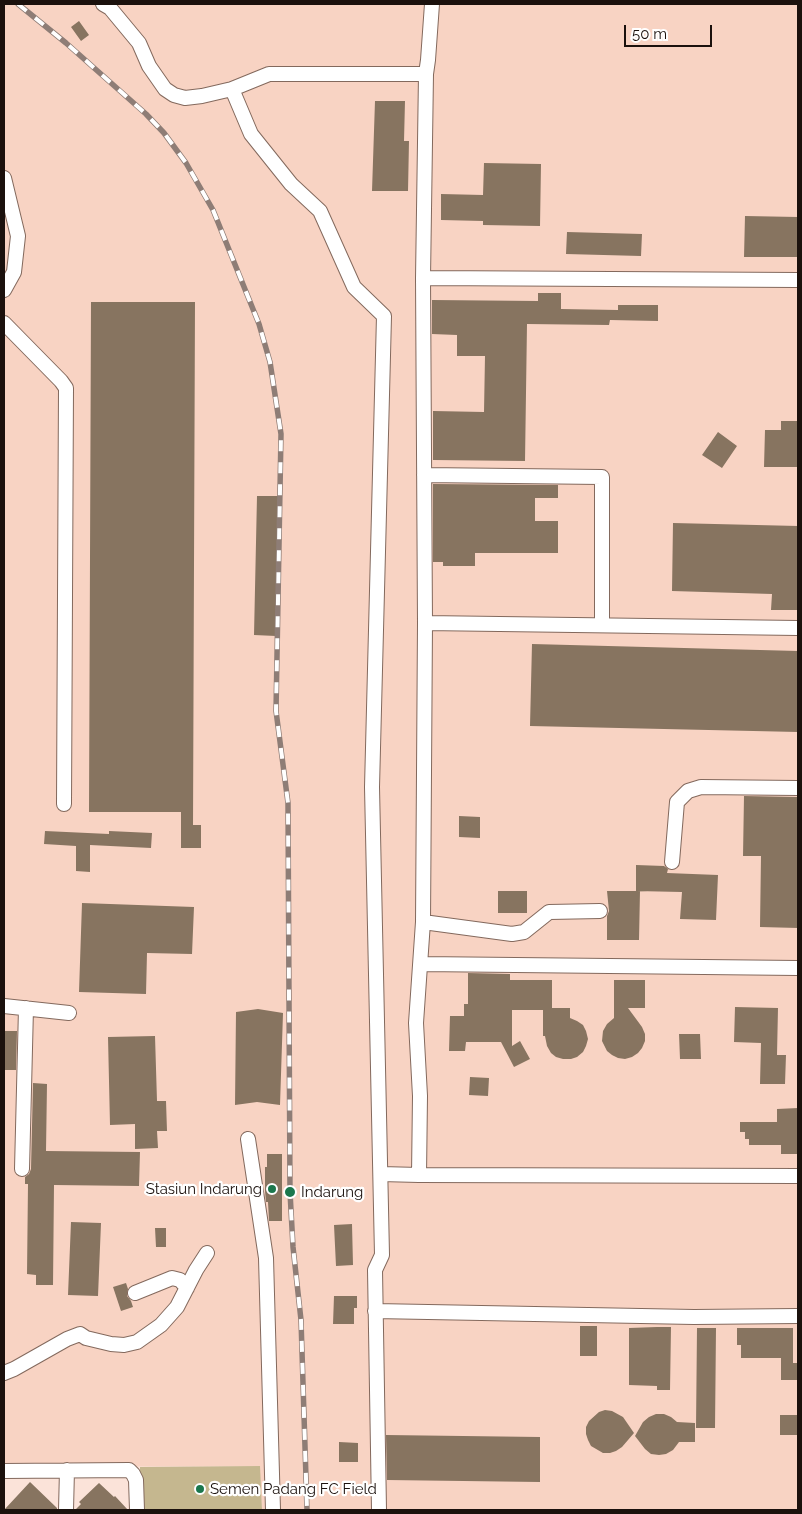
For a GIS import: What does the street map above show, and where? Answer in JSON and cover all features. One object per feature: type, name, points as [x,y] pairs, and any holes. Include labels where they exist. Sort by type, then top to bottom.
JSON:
[{"type":"street","points":[[103,4],[110,8],[139,43],[149,66],[165,89],[174,95],[185,98],[232,89],[269,74],[426,74]]},
{"type":"street","points":[[418,1175],[420,1096],[416,1023],[423,922],[425,623],[423,278],[426,74],[432,4]]},
{"type":"street","points":[[232,89],[251,134],[291,184],[320,211],[354,287],[384,316],[372,788],[382,1255],[375,1270],[379,1510]]},
{"type":"street","points":[[4,178],[18,236],[14,272],[4,290]]},
{"type":"street","points":[[423,278],[798,280]]},
{"type":"street","points":[[4,323],[61,380],[66,388],[64,804]]},
{"type":"street","points":[[424,475],[602,477],[602,625]]},
{"type":"street","points":[[425,623],[798,628]]},
{"type":"street","points":[[672,862],[677,802],[688,791],[701,788],[798,788]]},
{"type":"street","points":[[423,922],[512,934],[524,932],[549,912],[600,911]]},
{"type":"street","points":[[421,964],[798,968]]},
{"type":"street","points":[[4,1006],[70,1013]]},
{"type":"street","points":[[22,1169],[26,1008]]},
{"type":"street","points":[[248,1139],[266,1258],[273,1510]]},
{"type":"street","points":[[381,1174],[798,1176]]},
{"type":"street","points":[[4,1373],[80,1334],[86,1338],[111,1344],[124,1345],[137,1342],[161,1325],[178,1307],[196,1270],[207,1253]]},
{"type":"street","points":[[135,1293],[172,1278],[180,1280],[187,1288]]},
{"type":"street","points":[[375,1311],[694,1317],[798,1316]]},
{"type":"street","points":[[66,1470],[66,1510]]},
{"type":"street","points":[[4,1471],[129,1470],[136,1480],[136,1510]]},
{"type":"shaded area","points":[[4,4],[798,4],[798,1510],[262,1510],[259,1466],[4,1467]]},
{"type":"shaded area","name":"Semen Padang FC Field","points":[[260,1466],[262,1510],[140,1510],[140,1467]]},
{"type":"building","points":[[79,21],[89,35],[81,41],[71,27]]},
{"type":"building","points":[[375,101],[405,101],[404,141],[409,141],[408,191],[372,191]]},
{"type":"building","points":[[484,163],[541,164],[540,226],[483,225],[483,221],[441,220],[441,194],[483,195]]},
{"type":"building","points":[[745,216],[798,217],[798,257],[744,257]]},
{"type":"building","points":[[567,232],[642,234],[641,256],[566,254]]},
{"type":"building","points":[[538,293],[561,293],[561,309],[618,310],[618,305],[658,305],[658,321],[610,320],[609,325],[527,324],[525,461],[433,460],[433,411],[484,412],[485,356],[457,356],[457,335],[432,334],[432,300],[538,301]]},
{"type":"building","points":[[91,302],[195,302],[193,825],[201,825],[201,848],[181,848],[181,812],[89,812]]},
{"type":"building","points":[[781,421],[798,421],[798,467],[764,467],[765,430],[781,430]]},
{"type":"building","points":[[718,432],[737,446],[722,468],[702,455]]},
{"type":"building","points":[[433,484],[558,485],[558,498],[535,498],[535,521],[558,521],[558,553],[475,553],[475,566],[443,566],[443,562],[433,562]]},
{"type":"building","points":[[257,496],[278,496],[276,636],[254,635]]},
{"type":"building","points":[[673,523],[798,526],[798,610],[771,610],[772,594],[672,591]]},
{"type":"building","points":[[532,644],[798,651],[798,732],[530,726]]},
{"type":"building","points":[[744,796],[798,797],[798,928],[760,927],[761,856],[743,856]]},
{"type":"building","points":[[459,816],[480,817],[480,838],[459,837]]},
{"type":"building","points":[[45,831],[109,834],[109,831],[152,833],[151,848],[90,845],[90,872],[76,871],[76,846],[44,844]]},
{"type":"building","points":[[636,865],[664,866],[668,869],[667,873],[718,875],[716,920],[680,919],[682,892],[636,891]]},
{"type":"building","points":[[498,891],[527,891],[527,913],[498,913]]},
{"type":"building","points":[[607,891],[640,891],[639,940],[607,940],[607,916],[609,911]]},
{"type":"building","points":[[82,903],[194,907],[192,954],[147,953],[146,994],[79,992]]},
{"type":"building","points":[[468,973],[510,974],[510,980],[552,980],[552,1008],[570,1008],[570,1018],[583,1025],[588,1039],[583,1052],[571,1059],[556,1057],[551,1053],[545,1036],[543,1036],[543,1010],[512,1010],[512,1046],[520,1041],[530,1059],[514,1067],[501,1042],[466,1042],[465,1051],[449,1051],[450,1016],[464,1016],[464,1004],[468,1004]]},
{"type":"building","points":[[614,980],[645,980],[645,1008],[628,1008],[642,1027],[645,1041],[638,1053],[625,1059],[612,1055],[607,1051],[602,1041],[603,1031],[614,1018]]},
{"type":"building","points":[[735,1007],[778,1008],[777,1055],[786,1055],[785,1084],[760,1084],[761,1043],[734,1042]]},
{"type":"building","points":[[258,1009],[283,1013],[280,1105],[257,1102],[235,1105],[236,1012]]},
{"type":"building","points":[[4,1031],[17,1031],[16,1070],[4,1070]]},
{"type":"building","points":[[679,1034],[700,1034],[701,1059],[680,1059]]},
{"type":"building","points":[[155,1036],[157,1101],[166,1101],[167,1131],[157,1131],[158,1148],[135,1149],[135,1124],[110,1125],[108,1037]]},
{"type":"building","points":[[470,1077],[489,1078],[488,1096],[469,1095]]},
{"type":"building","points":[[33,1083],[47,1084],[46,1151],[140,1152],[139,1186],[54,1185],[53,1285],[36,1285],[36,1275],[27,1274],[28,1184],[25,1184],[25,1177],[31,1169]]},
{"type":"building","points":[[798,1108],[798,1154],[781,1154],[781,1145],[749,1145],[749,1139],[745,1139],[745,1132],[740,1132],[740,1122],[777,1122],[777,1109]]},
{"type":"building","name":"Stasiun Indarung","points":[[267,1154],[282,1154],[282,1221],[269,1221],[268,1202],[266,1202],[265,1191]]},
{"type":"building","points":[[71,1222],[101,1223],[98,1296],[68,1295]]},
{"type":"building","points":[[352,1224],[353,1265],[336,1266],[334,1225]]},
{"type":"building","points":[[155,1228],[166,1228],[166,1247],[156,1247]]},
{"type":"building","points":[[126,1283],[128,1289],[127,1296],[133,1307],[121,1311],[113,1287]]},
{"type":"building","points":[[334,1296],[357,1296],[357,1308],[354,1308],[354,1324],[333,1324]]},
{"type":"building","points":[[580,1326],[597,1326],[597,1356],[580,1356]]},
{"type":"building","points":[[671,1327],[670,1390],[657,1390],[657,1386],[629,1385],[629,1328]]},
{"type":"building","points":[[697,1328],[716,1328],[715,1428],[696,1428]]},
{"type":"building","points":[[737,1328],[793,1328],[793,1363],[798,1363],[798,1380],[781,1380],[781,1358],[741,1358],[741,1345],[737,1345]]},
{"type":"building","points":[[605,1410],[612,1411],[623,1417],[634,1433],[622,1447],[610,1453],[603,1453],[591,1446],[586,1434],[586,1427],[589,1421],[599,1412]]},
{"type":"building","points":[[656,1414],[664,1414],[677,1422],[695,1423],[695,1442],[679,1442],[673,1450],[666,1454],[651,1454],[635,1436],[643,1422]]},
{"type":"building","points":[[780,1415],[798,1415],[798,1435],[780,1435]]},
{"type":"building","points":[[386,1435],[540,1437],[540,1482],[387,1480]]},
{"type":"building","points":[[339,1442],[358,1443],[358,1462],[339,1462]]},
{"type":"building","points":[[30,1482],[57,1508],[57,1510],[4,1510]]},
{"type":"building","points":[[99,1483],[128,1510],[75,1510],[81,1504],[79,1502]]},
{"type":"railway","points":[[18,4],[66,43],[146,114],[164,133],[186,163],[213,210],[259,324],[270,362],[281,434],[276,711],[288,803],[290,1192],[293,1247],[301,1320],[307,1510]]},
{"type":"place","name":"Stasiun Indarung","points":[[272,1189]]},
{"type":"place","name":"Indarung","points":[[290,1192]]},
{"type":"place","name":"Semen Padang FC Field","points":[[200,1489]]}]
